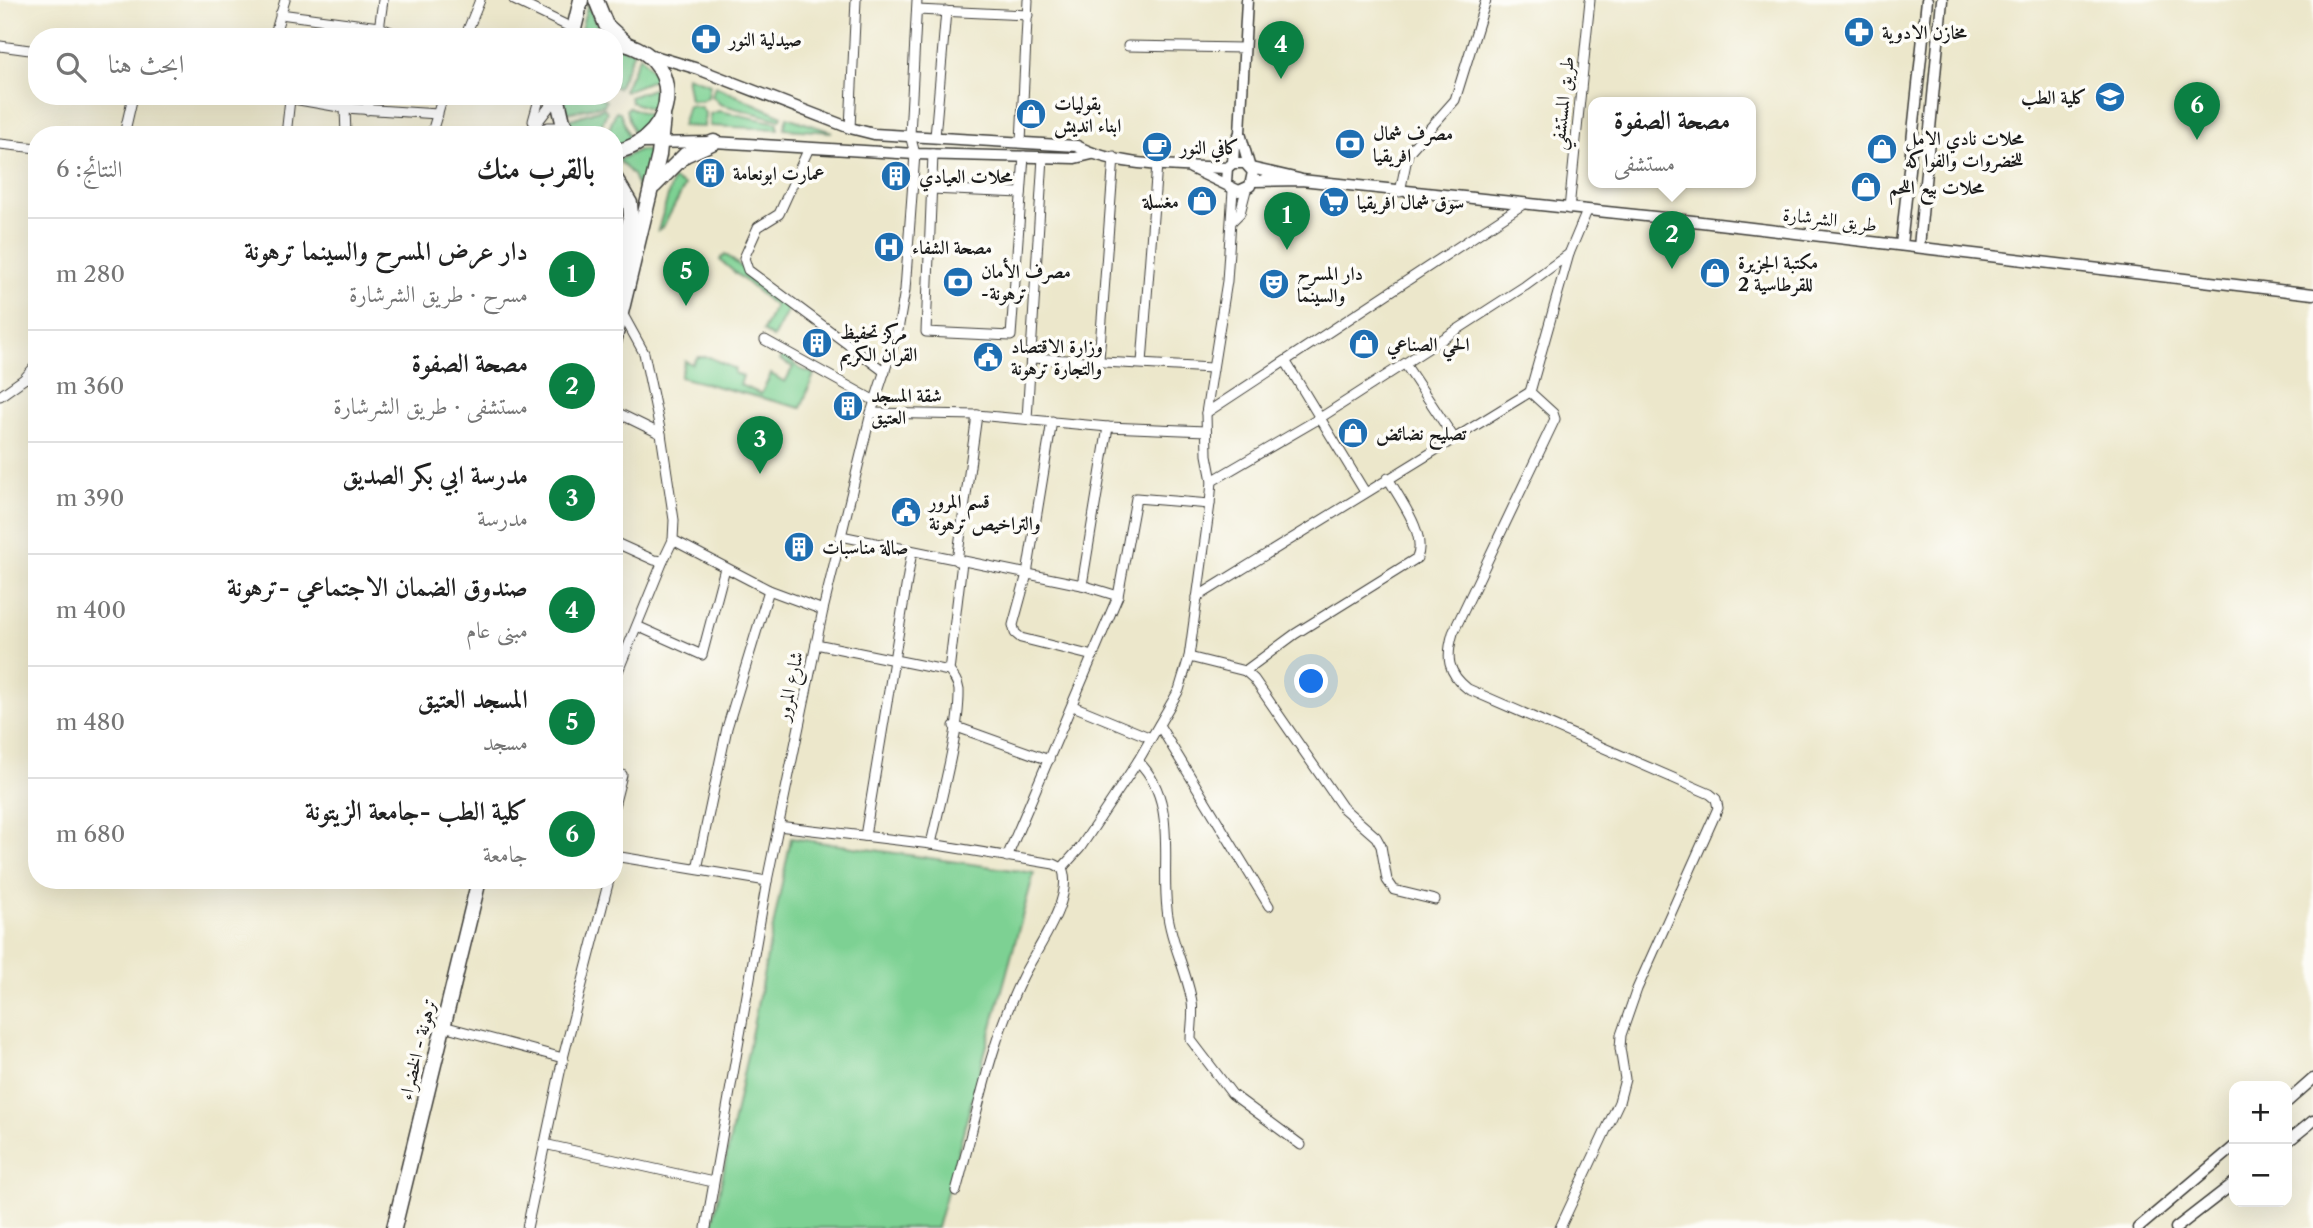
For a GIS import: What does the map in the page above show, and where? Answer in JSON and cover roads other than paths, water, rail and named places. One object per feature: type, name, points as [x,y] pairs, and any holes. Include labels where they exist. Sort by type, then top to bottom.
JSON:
[{"type":"highway","points":[[573,27],[581,0]]},
{"type":"highway","points":[[596,0],[608,28]]},
{"type":"highway","points":[[623,44],[645,53],[655,63],[667,89],[662,142],[623,309]]},
{"type":"highway","points":[[557,105],[566,126]]},
{"type":"highway","points":[[623,149],[642,143],[655,131],[663,117]]},
{"type":"highway","points":[[651,190],[672,165],[699,147],[715,142]]},
{"type":"highway","points":[[623,191],[630,203],[631,216],[623,252]]},
{"type":"highway","name":"ترهونة - الخضراء","points":[[394,1228],[477,889]]},
{"type":"street","points":[[276,28],[285,0]]},
{"type":"street","points":[[379,28],[383,0]]},
{"type":"street","points":[[469,28],[480,0]]},
{"type":"street","points":[[514,0],[573,27]]},
{"type":"street","points":[[850,128],[856,0]]},
{"type":"street","points":[[1021,142],[1028,0]]},
{"type":"street","points":[[1233,220],[1240,213],[1249,186],[1250,166],[1240,133],[1247,0]]},
{"type":"street","points":[[1400,192],[1408,153],[1455,100],[1486,0]]},
{"type":"street","name":"طريق المستشفي","points":[[1569,209],[1590,0]]},
{"type":"street","points":[[1901,245],[1927,0]]},
{"type":"street","points":[[1919,247],[1942,0]]},
{"type":"street","points":[[917,5],[946,11],[1028,15]]},
{"type":"street","name":"شارع المرور","points":[[706,1228],[767,881],[823,610],[871,414],[898,330],[905,290],[915,155],[910,135],[917,5]]},
{"type":"street","points":[[935,137],[946,11]]},
{"type":"street","points":[[280,14],[356,28]]},
{"type":"street","points":[[0,46],[28,50]]},
{"type":"street","points":[[1128,47],[1243,48]]},
{"type":"street","points":[[645,53],[698,69],[850,128],[935,137],[1077,146],[1092,154],[1190,168],[1230,166],[1241,161],[1301,180]]},
{"type":"street","points":[[126,126],[131,105]]},
{"type":"street","points":[[287,126],[288,105]]},
{"type":"street","points":[[326,105],[438,114]]},
{"type":"street","points":[[367,110],[368,105]]},
{"type":"street","points":[[434,126],[440,105]]},
{"type":"street","points":[[532,126],[538,105]]},
{"type":"street","points":[[535,126],[551,105]]},
{"type":"street","points":[[345,108],[346,126]]},
{"type":"street","points":[[1062,868],[1080,848],[1138,761],[1179,690],[1189,657],[1212,481],[1206,413],[1227,281],[1233,220],[1230,213],[1230,166],[1234,145],[1240,133]]},
{"type":"street","points":[[642,143],[715,142],[915,155],[1075,158],[1092,154]]},
{"type":"street","points":[[0,144],[28,147]]},
{"type":"street","points":[[809,148],[779,214],[758,228],[744,258],[748,270],[885,372]]},
{"type":"street","points":[[933,154],[926,331],[1011,336],[1024,156]]},
{"type":"street","points":[[1027,419],[1043,157]]},
{"type":"street","points":[[1099,360],[1114,157]]},
{"type":"street","points":[[1142,363],[1157,164]]},
{"type":"street","points":[[1190,168],[1230,186],[1301,180]]},
{"type":"street","name":"طريق الشرشارة","points":[[1301,180],[1919,247],[2313,294]]},
{"type":"street","points":[[932,189],[1021,193]]},
{"type":"street","points":[[1206,413],[1525,203]]},
{"type":"street","points":[[1197,597],[1530,393],[1569,254],[1587,211]]},
{"type":"street","points":[[1212,481],[1320,418],[1405,364],[1569,254]]},
{"type":"street","points":[[623,315],[644,353],[661,435],[674,520],[673,540],[623,659]]},
{"type":"street","points":[[765,340],[875,401]]},
{"type":"street","points":[[1031,358],[1212,368]]},
{"type":"street","points":[[1286,362],[1365,492]]},
{"type":"street","points":[[1405,364],[1454,438]]},
{"type":"street","points":[[0,396],[28,375]]},
{"type":"street","points":[[24,379],[28,378]]},
{"type":"street","points":[[1530,393],[1553,413],[1555,419],[1454,633],[1448,661],[1451,672],[1468,688],[1710,794],[1716,799],[1718,808],[1637,989],[1622,1035],[1620,1048],[1625,1079],[1619,1102],[1560,1228]]},
{"type":"street","points":[[871,414],[977,415],[1108,427],[1206,431]]},
{"type":"street","points":[[932,844],[959,689],[949,671],[977,415]]},
{"type":"street","points":[[623,416],[661,435]]},
{"type":"street","points":[[1052,421],[1027,574],[1013,625],[1014,633],[1093,656]]},
{"type":"street","points":[[1082,585],[1108,427]]},
{"type":"street","points":[[1245,671],[1295,635],[1417,558],[1421,550],[1419,537],[1388,478]]},
{"type":"street","points":[[1007,857],[1118,596],[1136,498],[1210,504]]},
{"type":"street","points":[[841,536],[1082,585],[1118,596]]},
{"type":"street","points":[[673,540],[769,590],[823,610]]},
{"type":"street","points":[[623,546],[654,560],[663,561]]},
{"type":"street","points":[[864,836],[912,551]]},
{"type":"street","points":[[637,626],[702,655],[725,568]]},
{"type":"street","points":[[697,869],[727,728],[769,590]]},
{"type":"street","points":[[816,644],[949,671]]},
{"type":"street","points":[[1189,657],[1245,671],[1254,679],[1343,808],[1376,837],[1381,846],[1387,880],[1394,890],[1435,900]]},
{"type":"street","points":[[1073,706],[1151,738]]},
{"type":"street","points":[[1158,724],[1269,906]]},
{"type":"street","points":[[954,726],[1049,760]]},
{"type":"street","points":[[1138,761],[1152,775],[1159,790],[1166,831],[1167,911],[1193,1005],[1191,1040],[1232,1094],[1301,1145]]},
{"type":"street","points":[[778,826],[932,844],[1062,868]]},
{"type":"street","points":[[623,859],[767,881]]},
{"type":"street","points":[[957,1191],[1009,1010],[1023,976],[1054,920],[1062,896],[1065,874],[1062,868]]},
{"type":"street","points":[[527,1228],[563,1058],[608,889]]},
{"type":"street","points":[[443,1026],[563,1058]]},
{"type":"street","points":[[2292,1098],[2313,1079]]},
{"type":"street","points":[[2292,1138],[2313,1121]]},
{"type":"street","points":[[544,1144],[713,1182]]},
{"type":"street","points":[[2138,1228],[2229,1151]]},
{"type":"street","points":[[2176,1228],[2229,1187]]},
{"type":"place","name":"مخازن الادوية","points":[[1859,32]]},
{"type":"place","name":"صيدلية النور","points":[[706,39]]},
{"type":"place","name":"صندوق الضمان الاجتماعي -ترهونة","points":[[1281,79]]},
{"type":"place","name":"كلية الطب","points":[[2110,97]]},
{"type":"place","name":"بقوليات ابناء انديش","points":[[1031,114]]},
{"type":"place","name":"كلية الطب -جامعة الزيتونة","points":[[2197,140]]},
{"type":"place","name":"مصرف شمال افريقيا","points":[[1350,144]]},
{"type":"place","name":"كافي النور","points":[[1157,147]]},
{"type":"place","name":"محلات نادي الامل للخضروات والفواكه","points":[[1882,149]]},
{"type":"place","name":"عمارت ابونعامة","points":[[710,173]]},
{"type":"place","name":"محلات العيادي","points":[[896,176]]},
{"type":"place","name":"محلات بيع اللحم","points":[[1866,187]]},
{"type":"place","name":"مغسلة","points":[[1202,201]]},
{"type":"place","name":"سوق شمال افريقيا","points":[[1334,202]]},
{"type":"place","name":"مصحة الشفاء","points":[[889,247]]},
{"type":"place","name":"دار عرض المسرح والسينما ترهونة","points":[[1287,250]]},
{"type":"place","name":"مصحة الصفوة","points":[[1672,269]]},
{"type":"place","name":"مكتبة الجزيرة 2 للقرطاسية","points":[[1715,273]]},
{"type":"place","name":"مصرف الأمان -ترهونة","points":[[958,282]]},
{"type":"place","name":"دار المسرح والسينما","points":[[1274,284]]},
{"type":"place","name":"المسجد العتيق","points":[[686,306]]},
{"type":"place","name":"مركز تحفيظ القران الكريم","points":[[817,343]]},
{"type":"place","name":"الحي الصناعي","points":[[1364,344]]},
{"type":"place","name":"وزارة الاقتصاد والتجارة ترهونة","points":[[988,357]]},
{"type":"place","name":"شقة المسجد العتيق","points":[[848,406]]},
{"type":"place","name":"تصليح نضائض","points":[[1353,433]]},
{"type":"place","name":"مدرسة ابي بكر الصديق","points":[[760,474]]},
{"type":"place","name":"قسم المرور والتراخيص ترهونة","points":[[906,512]]},
{"type":"place","name":"صالة مناسبات","points":[[799,547]]}]
